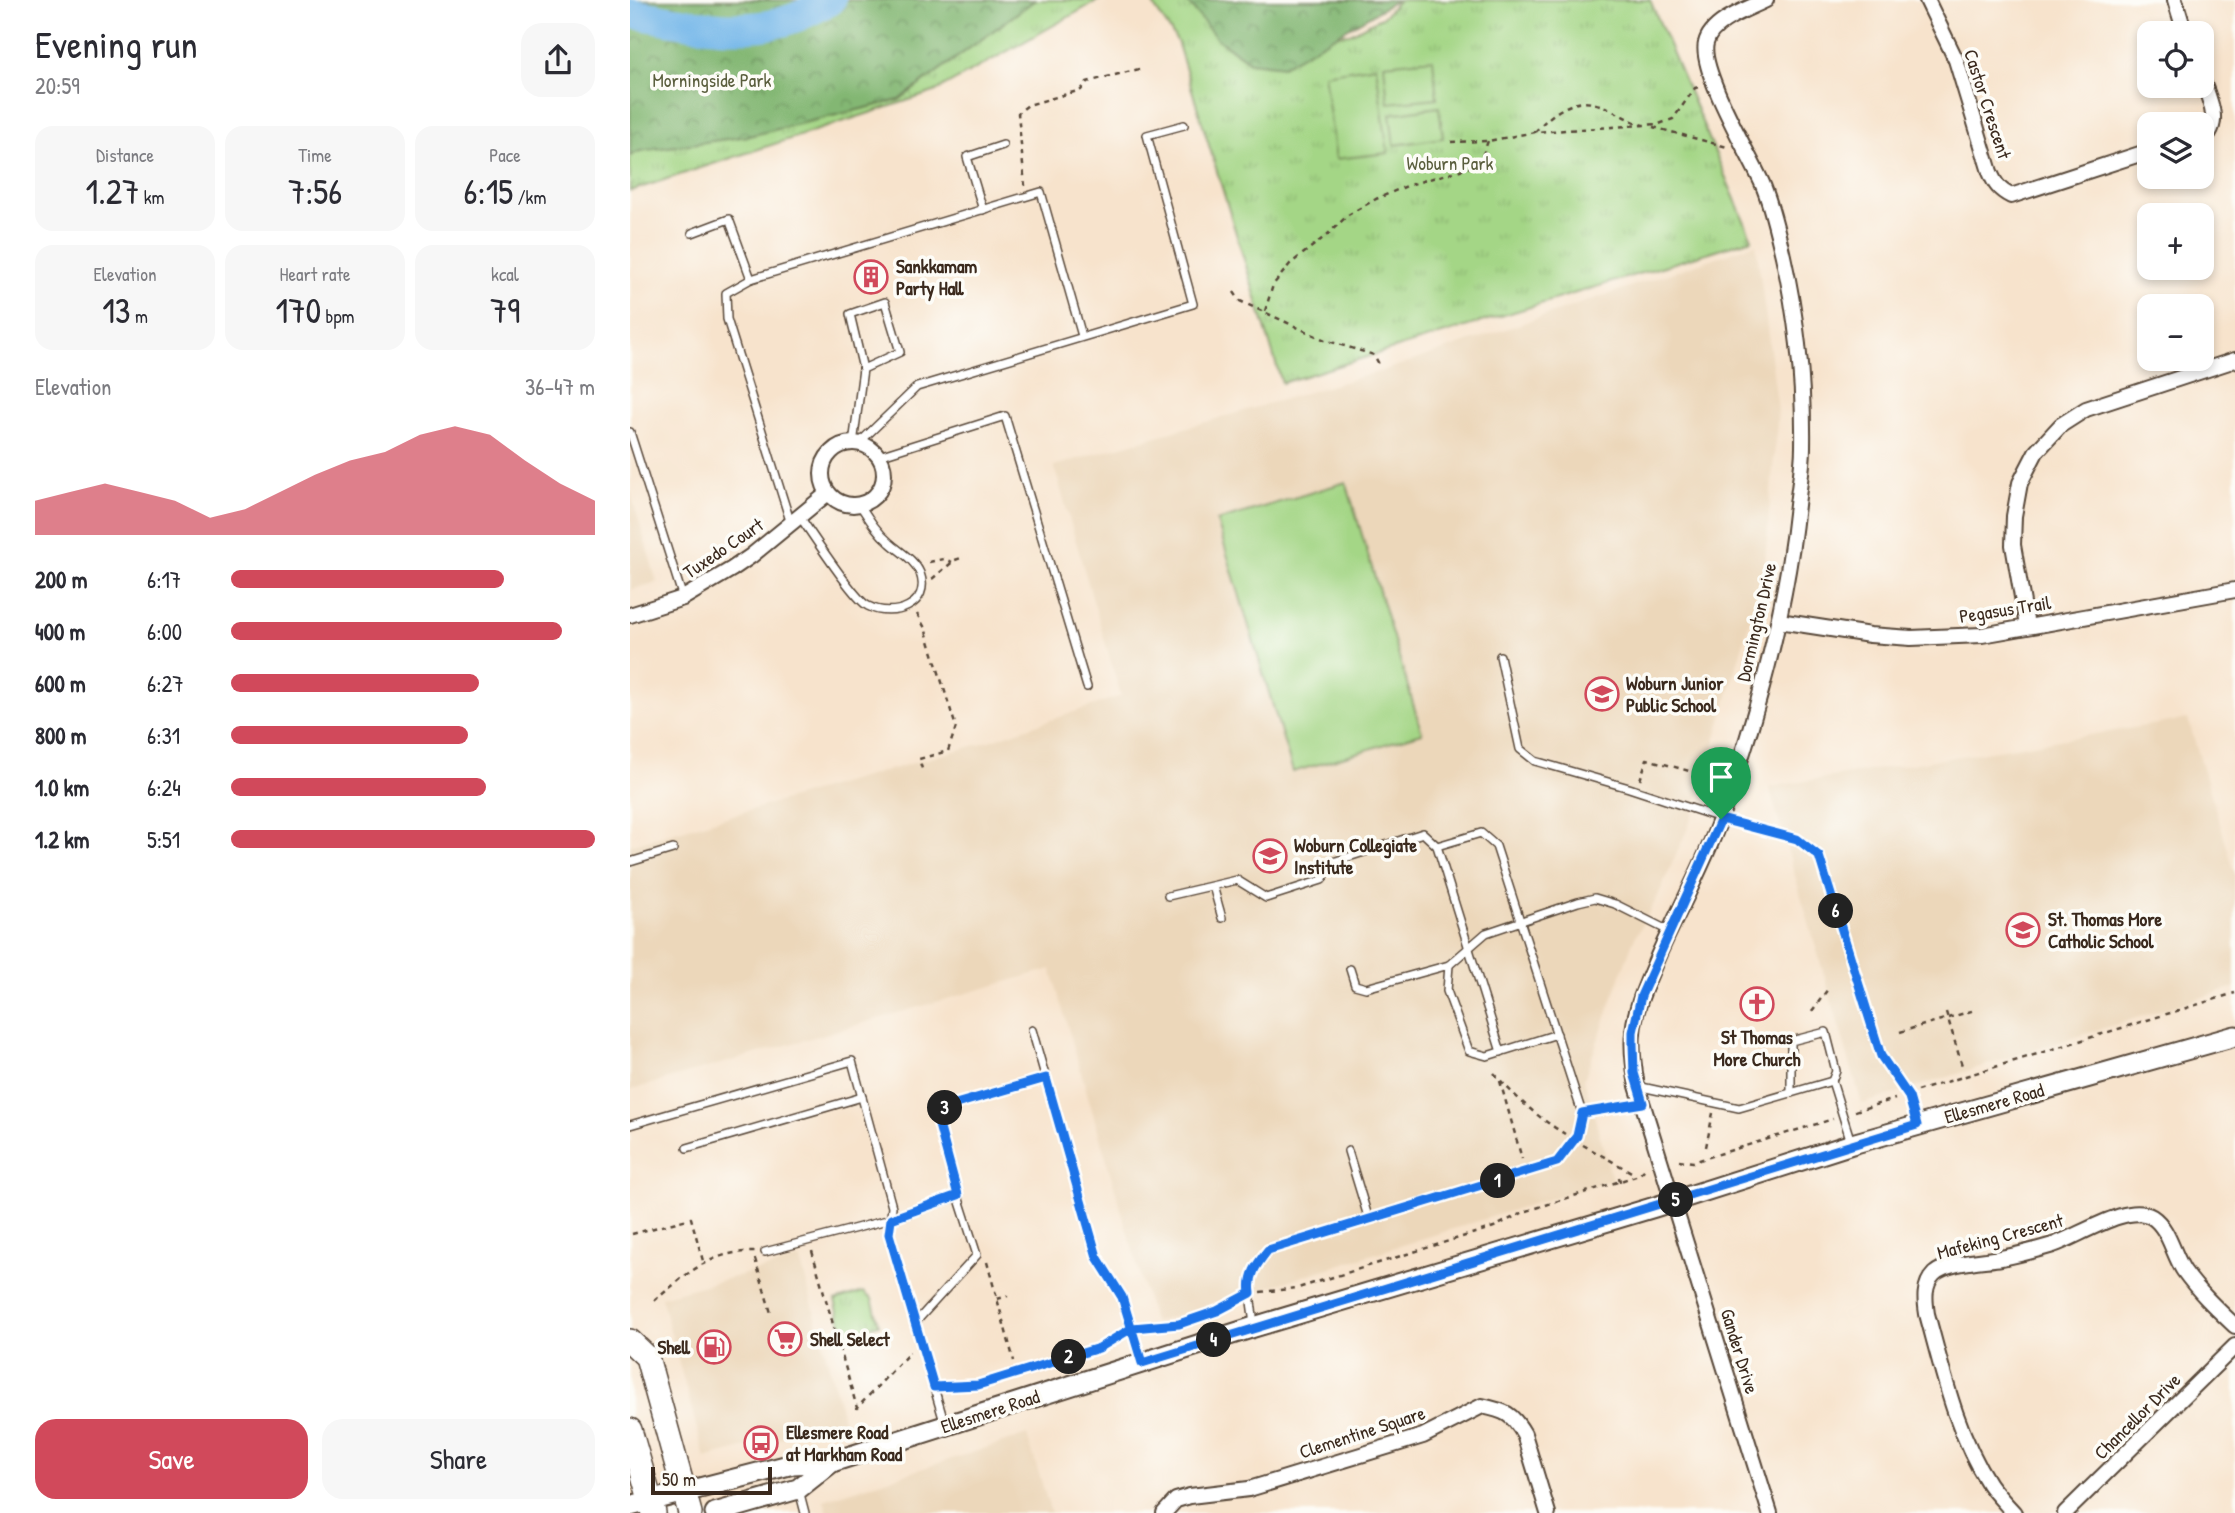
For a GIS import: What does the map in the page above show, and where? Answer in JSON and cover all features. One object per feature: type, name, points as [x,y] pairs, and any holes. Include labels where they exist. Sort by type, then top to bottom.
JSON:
[{"type":"main road","name":"Ellesmere Road","points":[[645,1507],[687,1502],[793,1464],[832,1462],[1254,1327],[1852,1144],[2235,1036]]},
{"type":"main road","points":[[630,1341],[647,1357],[687,1502]]},
{"type":"main road","points":[[630,1430],[645,1507]]},
{"type":"main road","name":"Ellesmere Road","points":[[715,1513],[798,1489],[832,1462]]},
{"type":"street","name":"Dormington Drive","points":[[1674,1200],[1637,1086],[1633,1044],[1636,1018],[1641,996],[1721,819],[1753,718],[1779,621],[1794,536],[1803,449],[1798,334],[1776,225],[1762,184],[1706,60],[1707,39],[1717,26],[1766,0]]},
{"type":"street","name":"Castor Crescent","points":[[1927,0],[1956,60],[1994,184],[2002,191],[2011,196],[2137,155]]},
{"type":"street","points":[[2175,0],[2181,21]]},
{"type":"street","points":[[2027,626],[2013,545],[2014,516],[2020,483],[2036,452],[2061,425],[2086,409],[2235,360]]},
{"type":"street","points":[[846,444],[855,444],[870,448],[878,456],[884,467],[884,480],[880,491],[872,500],[860,505],[848,505],[837,501],[828,493],[822,470],[826,458],[835,449],[846,444]]},
{"type":"street","name":"Tuxedo Court","points":[[630,615],[683,598],[751,556],[828,493]]},
{"type":"street","name":"Pegasus Trail","points":[[1779,621],[1870,635],[1912,638],[1982,635],[2235,590]]},
{"type":"street","name":"Gander Drive","points":[[1674,1200],[1770,1513]]},
{"type":"street","name":"Mafeking Crescent","points":[[2014,1513],[1990,1486],[1956,1417],[1927,1314],[1925,1297],[1928,1282],[1935,1273],[1945,1268],[2054,1245],[2123,1214],[2138,1213],[2151,1216],[2161,1225],[2182,1268],[2200,1294],[2235,1326]]},
{"type":"street","name":"Chancellor Drive","points":[[2065,1513],[2235,1346]]},
{"type":"street","name":"Clementine Square","points":[[1164,1513],[1176,1500],[1189,1496],[1249,1489],[1423,1436],[1482,1406],[1510,1414],[1524,1434],[1548,1513]]},
{"type":"lane","points":[[855,444],[917,387],[1193,304],[1147,135],[1184,125]]},
{"type":"lane","points":[[983,209],[967,157],[1003,145]]},
{"type":"lane","points":[[860,505],[873,526],[908,557],[920,574],[921,590],[904,609],[894,612],[879,610],[861,602],[795,520],[727,318],[726,293],[751,279],[1041,191],[1083,336]]},
{"type":"lane","points":[[692,233],[729,219],[751,279]]},
{"type":"lane","points":[[855,444],[863,369],[850,314],[885,302],[900,352],[863,369]]},
{"type":"lane","points":[[878,456],[1005,415],[1087,687]]},
{"type":"lane","points":[[630,432],[683,598]]},
{"type":"lane","points":[[1500,656],[1520,749],[1535,761],[1629,788],[1721,819],[1797,839],[1819,856],[1881,1056],[1909,1097],[1917,1125]]},
{"type":"lane","points":[[1168,896],[1237,880],[1266,898],[1322,880],[1333,862],[1423,833],[1437,846],[1501,1052]]},
{"type":"lane","points":[[1254,1327],[1249,1284],[1253,1270],[1268,1250],[1557,1162],[1574,1140],[1582,1113],[1496,846],[1481,833],[1437,846]]},
{"type":"lane","points":[[630,862],[673,849]]},
{"type":"lane","points":[[1213,886],[1222,918]]},
{"type":"lane","points":[[1350,969],[1355,985],[1366,988],[1449,965],[1486,933],[1595,898],[1615,904],[1669,932]]},
{"type":"lane","points":[[1449,965],[1447,991],[1469,1051],[1487,1056],[1557,1034]]},
{"type":"lane","points":[[1032,1030],[1097,1257],[1122,1297],[1142,1363]]},
{"type":"lane","points":[[1791,1093],[1791,1041],[1826,1032],[1836,1071],[1832,1081],[1852,1144]]},
{"type":"lane","points":[[630,1125],[852,1062],[892,1207],[889,1234],[945,1426]]},
{"type":"lane","points":[[915,1323],[977,1255],[935,1110],[1046,1078]]},
{"type":"lane","points":[[1637,1086],[1739,1108],[1832,1081]]},
{"type":"lane","points":[[687,1148],[862,1097]]},
{"type":"lane","points":[[1582,1113],[1643,1103]]},
{"type":"lane","points":[[1348,1151],[1368,1220]]},
{"type":"lane","points":[[765,1252],[891,1219],[958,1195]]},
{"type":"lane","points":[[798,1489],[804,1513]]},
{"type":"path","points":[[1025,196],[1018,113],[1028,105],[1081,90],[1087,82],[1143,68]]},
{"type":"path","points":[[1451,142],[1488,141],[1535,132],[1659,124],[1673,119],[1695,88]]},
{"type":"path","points":[[1535,132],[1544,121],[1566,107],[1590,102],[1632,122],[1746,152]]},
{"type":"path","points":[[1265,311],[1273,285],[1290,264],[1348,215],[1409,185],[1474,166],[1482,158],[1488,141]]},
{"type":"path","points":[[1234,292],[1240,301],[1325,340],[1374,355],[1380,366]]},
{"type":"path","points":[[932,579],[961,558]]},
{"type":"path","points":[[925,563],[944,559],[952,562]]},
{"type":"path","points":[[917,614],[925,628],[956,727],[948,751],[919,759],[923,772]]},
{"type":"path","points":[[1639,783],[1647,759],[1710,776]]},
{"type":"path","points":[[1812,1011],[1828,989]]},
{"type":"path","points":[[1679,1160],[1693,1162],[1832,1119],[1841,1111],[1855,1111],[1896,1098],[1905,1092],[1923,1091],[2235,993]]},
{"type":"path","points":[[1900,1032],[1975,1010]]},
{"type":"path","points":[[1946,1012],[1964,1069]]},
{"type":"path","points":[[1494,1073],[1537,1116],[1633,1173]]},
{"type":"path","points":[[1499,1078],[1526,1172]]},
{"type":"path","points":[[1706,1147],[1715,1102]]},
{"type":"path","points":[[934,1387],[978,1385],[1099,1348],[1132,1328],[1179,1324],[1217,1311],[1251,1293],[1298,1288],[1494,1227],[1524,1212],[1619,1179],[1639,1175],[1645,1170]]},
{"type":"path","points":[[1619,1179],[1621,1186]]},
{"type":"path","points":[[632,1234],[691,1218],[703,1262]]},
{"type":"path","points":[[809,1241],[857,1409],[920,1341]]},
{"type":"path","points":[[654,1301],[703,1262],[742,1251],[765,1252]]},
{"type":"path","points":[[753,1252],[772,1313]]},
{"type":"path","points":[[977,1255],[986,1260],[1014,1361]]},
{"type":"path","points":[[997,1299],[1008,1296]]},
{"type":"shaded area","points":[[1756,244],[1778,410],[1764,572],[1693,816],[1657,898],[1633,941],[1584,1079],[1612,1179],[1154,1323],[1051,969],[630,1090],[630,845],[986,742],[1121,696],[1054,466],[1385,370]]},
{"type":"shaded area","points":[[630,491],[657,582],[630,590]]},
{"type":"shaded area","name":"St. Thomas More Catholic School","points":[[2188,719],[2235,873],[2235,987],[1862,1104],[1769,787]]},
{"type":"shaded area","points":[[800,1259],[844,1421],[705,1458],[661,1297]]},
{"type":"shaded area","points":[[1027,1435],[1051,1513],[828,1513],[824,1500]]},
{"type":"green space","name":"Morningside Park","points":[[630,0],[1099,0],[934,92],[630,191]]},
{"type":"green space","name":"Morningside Park","points":[[630,0],[1035,0],[899,100],[749,136],[640,151],[630,156]]},
{"type":"green space","name":"Woburn Park","points":[[1150,0],[1390,0],[1303,37],[1350,34],[1384,16],[1399,0],[1650,0],[1752,239],[1282,383],[1177,41]]},
{"type":"green space","points":[[1186,0],[1397,0],[1283,66],[1250,62],[1217,39]]},
{"type":"green space","points":[[1433,59],[1437,98],[1388,103],[1384,64]]},
{"type":"green space","points":[[1376,66],[1388,153],[1336,159],[1324,74]]},
{"type":"green space","points":[[1439,107],[1443,138],[1394,145],[1390,114]]},
{"type":"green space","points":[[1346,482],[1422,733],[1293,772],[1217,521]]},
{"type":"green space","points":[[863,1292],[872,1299],[879,1324],[844,1334],[835,1301]]},
{"type":"waterway","points":[[630,13],[714,27],[756,27],[797,17],[831,0]]},
{"type":"place","name":"Sankkamam Party Hall","points":[[871,277]]},
{"type":"place","name":"Woburn Junior Public School","points":[[1602,694]]},
{"type":"place","name":"Woburn Collegiate Institute","points":[[1270,856]]},
{"type":"place","name":"St. Thomas More Catholic School","points":[[2023,930]]},
{"type":"place","name":"St Thomas More Church","points":[[1757,1004]]},
{"type":"place","name":"Shell Select","points":[[785,1339]]},
{"type":"place","name":"Shell","points":[[714,1347]]},
{"type":"place","name":"Ellesmere Road at Markham Road","points":[[761,1443]]},
{"type":"route","points":[[1721,819],[1641,996],[1633,1044],[1634,1073],[1643,1103],[1582,1113],[1577,1136],[1557,1162],[1268,1250],[1253,1270],[1249,1284],[1251,1293],[1217,1311],[1179,1324],[1132,1328],[1099,1348],[978,1385],[934,1387],[889,1234],[891,1219],[958,1195],[935,1110],[1046,1078],[1097,1257],[1122,1297],[1132,1328],[1142,1363],[1917,1125],[1909,1097],[1881,1056],[1819,856],[1797,839],[1721,819]]}]
